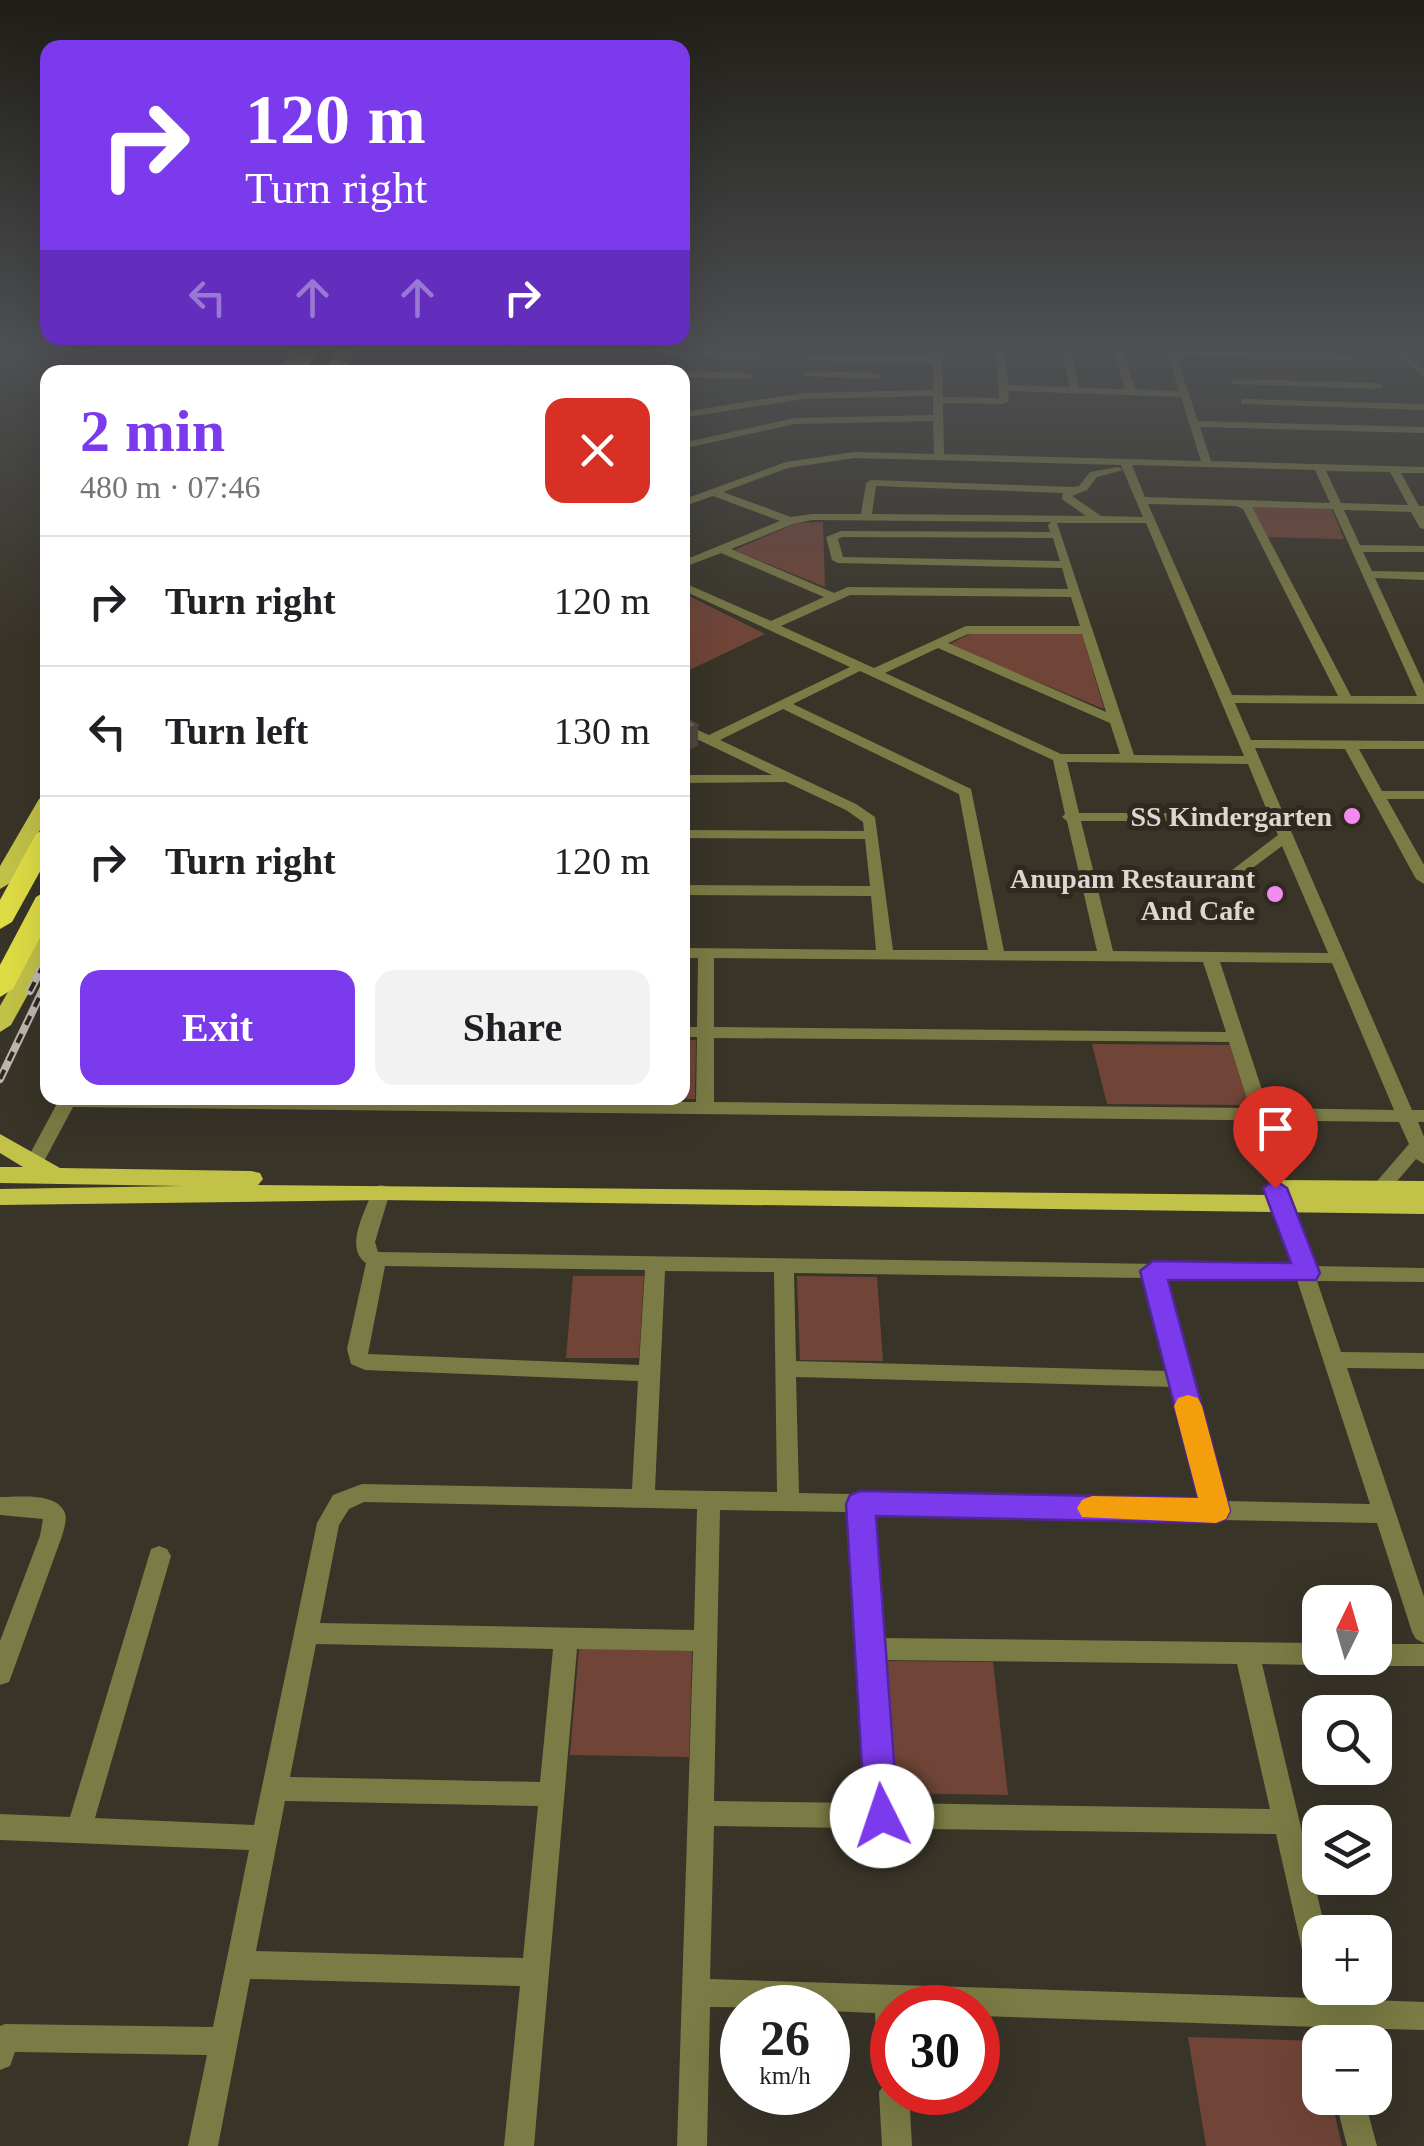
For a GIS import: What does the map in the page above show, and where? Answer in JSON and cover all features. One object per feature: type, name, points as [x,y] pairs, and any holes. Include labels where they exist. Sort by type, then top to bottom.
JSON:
[{"type":"highway","points":[[0,922],[40,849]]},
{"type":"highway","points":[[0,988],[40,912]]},
{"type":"main road","points":[[0,883],[40,814]]},
{"type":"main road","points":[[0,1024],[40,952]]},
{"type":"main road","points":[[0,1142],[56,1177]]},
{"type":"main road","points":[[0,1175],[1280,1196],[1424,1205]]},
{"type":"main road","points":[[0,1196],[381,1192],[1280,1196],[1380,1188],[1424,1189]]},
{"type":"street","points":[[939,446],[939,456]]},
{"type":"street","points":[[1201,446],[1206,464]]},
{"type":"street","points":[[690,501],[762,472],[828,457],[939,456],[1127,466],[1206,464],[1424,470]]},
{"type":"street","points":[[1012,458],[1016,485]]},
{"type":"street","points":[[866,518],[870,482],[1074,490],[1083,488],[1094,474],[1127,466]]},
{"type":"street","points":[[1127,466],[1338,958],[1415,1116],[1422,1150],[1380,1188]]},
{"type":"street","points":[[1227,699],[1424,699],[1319,467]]},
{"type":"street","points":[[1394,469],[1419,508],[1424,526]]},
{"type":"street","points":[[1074,490],[1066,498],[1099,520]]},
{"type":"street","points":[[713,492],[790,521]]},
{"type":"street","points":[[1142,500],[1419,508]]},
{"type":"street","points":[[1236,503],[1247,508],[1346,699]]},
{"type":"street","points":[[1052,519],[1128,758]]},
{"type":"street","points":[[690,562],[790,521],[1150,520]]},
{"type":"street","points":[[1058,535],[841,534],[832,538],[835,557],[848,562],[1067,565]]},
{"type":"street","points":[[1356,548],[1424,549]]},
{"type":"street","points":[[720,550],[833,597]]},
{"type":"street","points":[[1368,574],[1424,576]]},
{"type":"street","points":[[690,589],[1059,758],[1424,745]]},
{"type":"street","points":[[771,626],[833,597],[861,590],[1076,593]]},
{"type":"street","points":[[873,674],[937,643],[981,628],[1088,630]]},
{"type":"street","points":[[937,643],[1116,721]]},
{"type":"street","points":[[1408,662],[1424,662]]},
{"type":"street","points":[[709,740],[859,667]]},
{"type":"street","points":[[782,704],[966,792],[997,955]]},
{"type":"street","points":[[690,731],[851,806],[870,820],[885,954]]},
{"type":"street","points":[[1350,745],[1424,880]]},
{"type":"street","points":[[1059,758],[1069,816],[1106,956]]},
{"type":"street","points":[[690,778],[787,779]]},
{"type":"street","points":[[1377,795],[1424,795]]},
{"type":"street","points":[[1069,816],[1278,817]]},
{"type":"street","points":[[690,834],[872,835]]},
{"type":"street","points":[[1218,886],[1286,836]]},
{"type":"street","points":[[690,890],[878,891]]},
{"type":"street","points":[[690,953],[1338,958]]},
{"type":"street","points":[[704,1106],[706,953]]},
{"type":"street","points":[[1210,957],[1262,1114]]},
{"type":"street","points":[[690,1032],[1236,1037]]},
{"type":"street","points":[[34,1163],[65,1105]]},
{"type":"street","points":[[604,1105],[1415,1116]]},
{"type":"street","points":[[381,1192],[365,1242],[368,1256],[377,1258],[1424,1275]]},
{"type":"street","points":[[1280,1196],[1424,1632]]},
{"type":"street","points":[[377,1258],[357,1349],[358,1358],[365,1362],[649,1372]]},
{"type":"street","points":[[643,1499],[655,1263]]},
{"type":"street","points":[[784,1265],[788,1502]]},
{"type":"street","points":[[1153,1271],[1216,1511]]},
{"type":"street","points":[[1335,1360],[1424,1361]]},
{"type":"street","points":[[786,1368],[1181,1379]]},
{"type":"street","points":[[203,2146],[328,1523],[341,1502],[362,1493],[1386,1514]]},
{"type":"street","points":[[692,2146],[708,1500]]},
{"type":"street","points":[[860,1504],[882,1816]]},
{"type":"street","points":[[0,1506],[46,1508],[54,1514],[51,1536],[0,1674]]},
{"type":"street","points":[[79,1830],[159,1556]]},
{"type":"street","points":[[306,1634],[705,1641]]},
{"type":"street","points":[[519,2146],[566,1639]]},
{"type":"street","points":[[870,1649],[1302,1654]]},
{"type":"street","points":[[1247,1653],[1308,1915]]},
{"type":"street","points":[[1392,1655],[1424,1655]]},
{"type":"street","points":[[275,1789],[552,1794]]},
{"type":"street","points":[[700,1813],[1286,1822]]},
{"type":"street","points":[[0,1827],[265,1838]]},
{"type":"street","points":[[240,1965],[536,1972]]},
{"type":"street","points":[[696,1993],[870,1999]]},
{"type":"street","points":[[1000,2000],[1302,2000]]},
{"type":"street","points":[[1358,2005],[1424,2016]]},
{"type":"street","points":[[2,2044],[224,2041]]},
{"type":"street","points":[[895,2115],[897,2146]]},
{"type":"street","points":[[1354,2115],[1362,2146]]},
{"type":"shaded area","points":[[1246,506],[1332,509],[1344,539],[1264,537]]},
{"type":"shaded area","points":[[823,522],[825,587],[734,550],[797,523]]},
{"type":"shaded area","points":[[690,596],[765,634],[690,670]]},
{"type":"shaded area","points":[[972,633],[1082,634],[1104,709],[948,645]]},
{"type":"shaded area","points":[[690,1040],[696,1040],[695,1099],[690,1099]]},
{"type":"shaded area","points":[[1092,1044],[1230,1045],[1250,1105],[1107,1104]]},
{"type":"shaded area","points":[[573,1276],[644,1276],[639,1358],[566,1358]]},
{"type":"shaded area","points":[[797,1276],[877,1277],[883,1361],[800,1360]]},
{"type":"shaded area","points":[[579,1648],[692,1651],[689,1757],[570,1755]]},
{"type":"shaded area","points":[[886,1661],[993,1662],[1008,1795],[895,1793]]},
{"type":"shaded area","points":[[1188,2037],[1302,2040],[1302,2115],[1335,2115],[1342,2146],[1206,2146]]},
{"type":"railway","points":[[30,991],[40,972]]},
{"type":"railway","points":[[0,1079],[40,996]]},
{"type":"slow traffic","points":[[1092,1508],[1216,1511],[1188,1406]]},
{"type":"place","name":"SS Kindergarten","points":[[1352,816]]},
{"type":"place","name":"Anupam Restaurant And Cafe","points":[[1275,894]]},
{"type":"route","points":[[882,1816],[860,1504],[1216,1511],[1153,1271],[1307,1273],[1285,1204],[1275,1188]]}]
